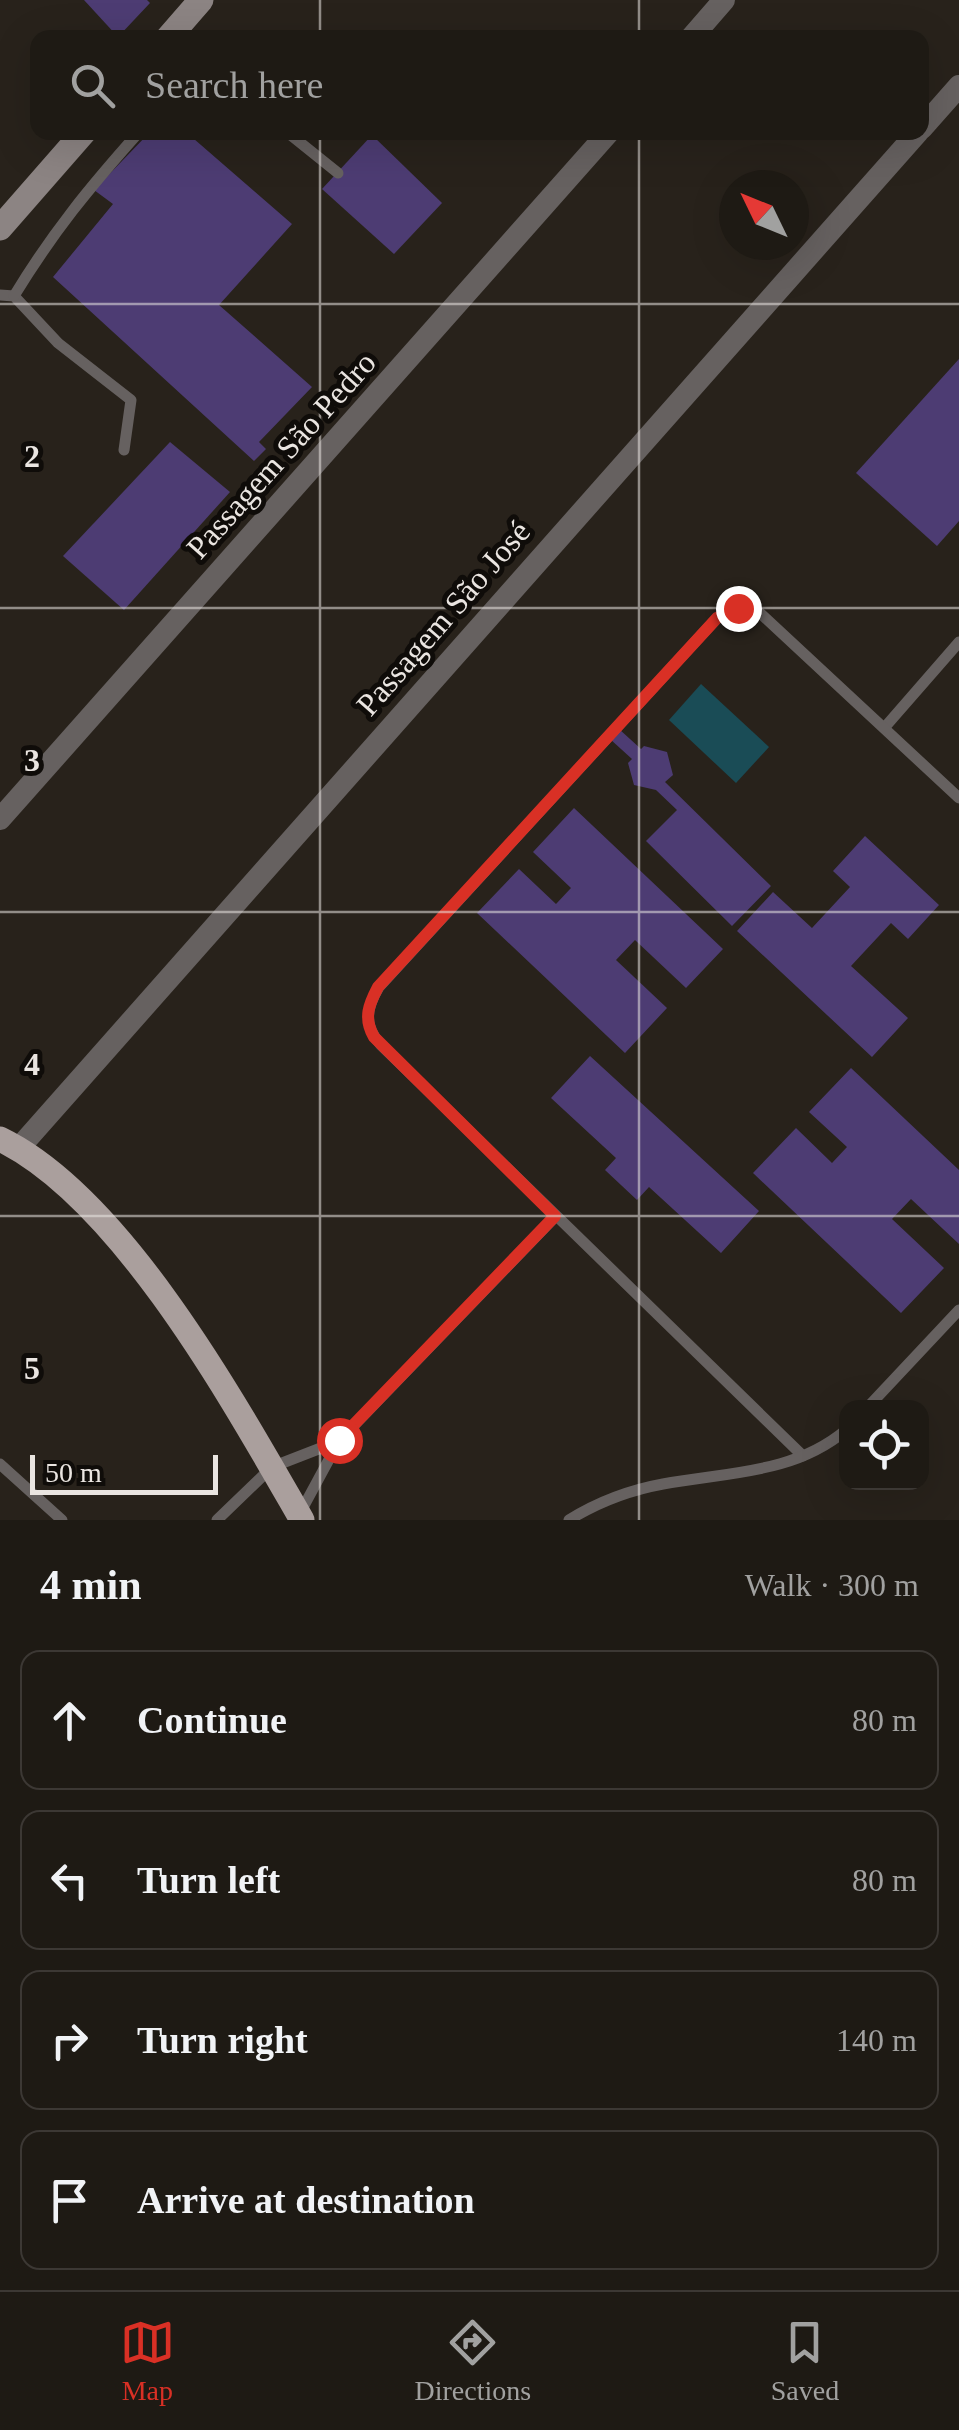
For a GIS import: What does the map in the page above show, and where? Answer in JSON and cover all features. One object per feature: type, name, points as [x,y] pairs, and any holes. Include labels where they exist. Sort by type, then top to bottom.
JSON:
[{"type":"main road","points":[[175,30],[201,0]]},
{"type":"main road","points":[[0,228],[77,140]]},
{"type":"main road","points":[[9,1144],[110,1228],[162,1298],[301,1518]]},
{"type":"street","points":[[698,30],[724,0]]},
{"type":"street","name":"Passagem São José","points":[[929,120],[959,86]]},
{"type":"street","name":"Passagem São Pedro","points":[[0,819],[602,140]]},
{"type":"street","name":"Passagem São José","points":[[9,1144],[911,140]]},
{"type":"lane","points":[[124,450],[131,400],[58,343],[7,296],[68,214],[131,140]]},
{"type":"lane","points":[[297,140],[338,172]]},
{"type":"lane","points":[[803,1456],[374,1037],[368,1009],[378,987],[717,618],[730,609],[746,608],[760,613],[959,798]]},
{"type":"lane","points":[[885,727],[959,642]]},
{"type":"lane","points":[[301,1518],[339,1440],[555,1216]]},
{"type":"lane","points":[[875,1400],[959,1310]]},
{"type":"lane","points":[[569,1520],[636,1490],[763,1470],[822,1448],[839,1435]]},
{"type":"lane","points":[[217,1520],[272,1467],[339,1440]]},
{"type":"lane","points":[[0,1464],[62,1520]]},
{"type":"water","points":[[701,684],[769,747],[736,783],[669,720]]},
{"type":"building","points":[[84,0],[150,3],[125,30],[112,30]]},
{"type":"building","points":[[142,140],[195,140],[292,224],[219,305],[312,387],[259,442],[266,449],[254,461],[53,277],[113,204],[94,190]]},
{"type":"building","points":[[367,140],[377,140],[442,203],[394,254],[322,189]]},
{"type":"building","points":[[959,359],[959,521],[937,546],[856,473]]},
{"type":"building","points":[[170,442],[230,492],[124,610],[63,556]]},
{"type":"building","points":[[619,729],[641,749],[644,746],[667,752],[673,775],[665,782],[771,886],[732,926],[646,841],[677,810],[656,790],[634,785],[628,763],[632,759],[610,739]]},
{"type":"building","points":[[574,808],[723,949],[686,988],[635,940],[616,960],[667,1008],[625,1053],[477,913],[519,869],[556,904],[571,888],[533,852]]},
{"type":"building","points":[[865,836],[939,905],[908,939],[891,923],[851,966],[908,1018],[872,1057],[737,931],[773,892],[812,928],[850,887],[833,871]]},
{"type":"building","points":[[590,1056],[759,1211],[721,1253],[649,1187],[637,1200],[605,1170],[616,1158],[551,1098]]},
{"type":"building","points":[[851,1068],[959,1170],[959,1244],[911,1199],[892,1219],[944,1268],[901,1313],[753,1173],[796,1128],[832,1163],[847,1147],[809,1112]]},
{"type":"route","points":[[339,1440],[555,1216],[381,1046],[368,1020],[372,999],[378,987],[717,618],[738,608]]}]
